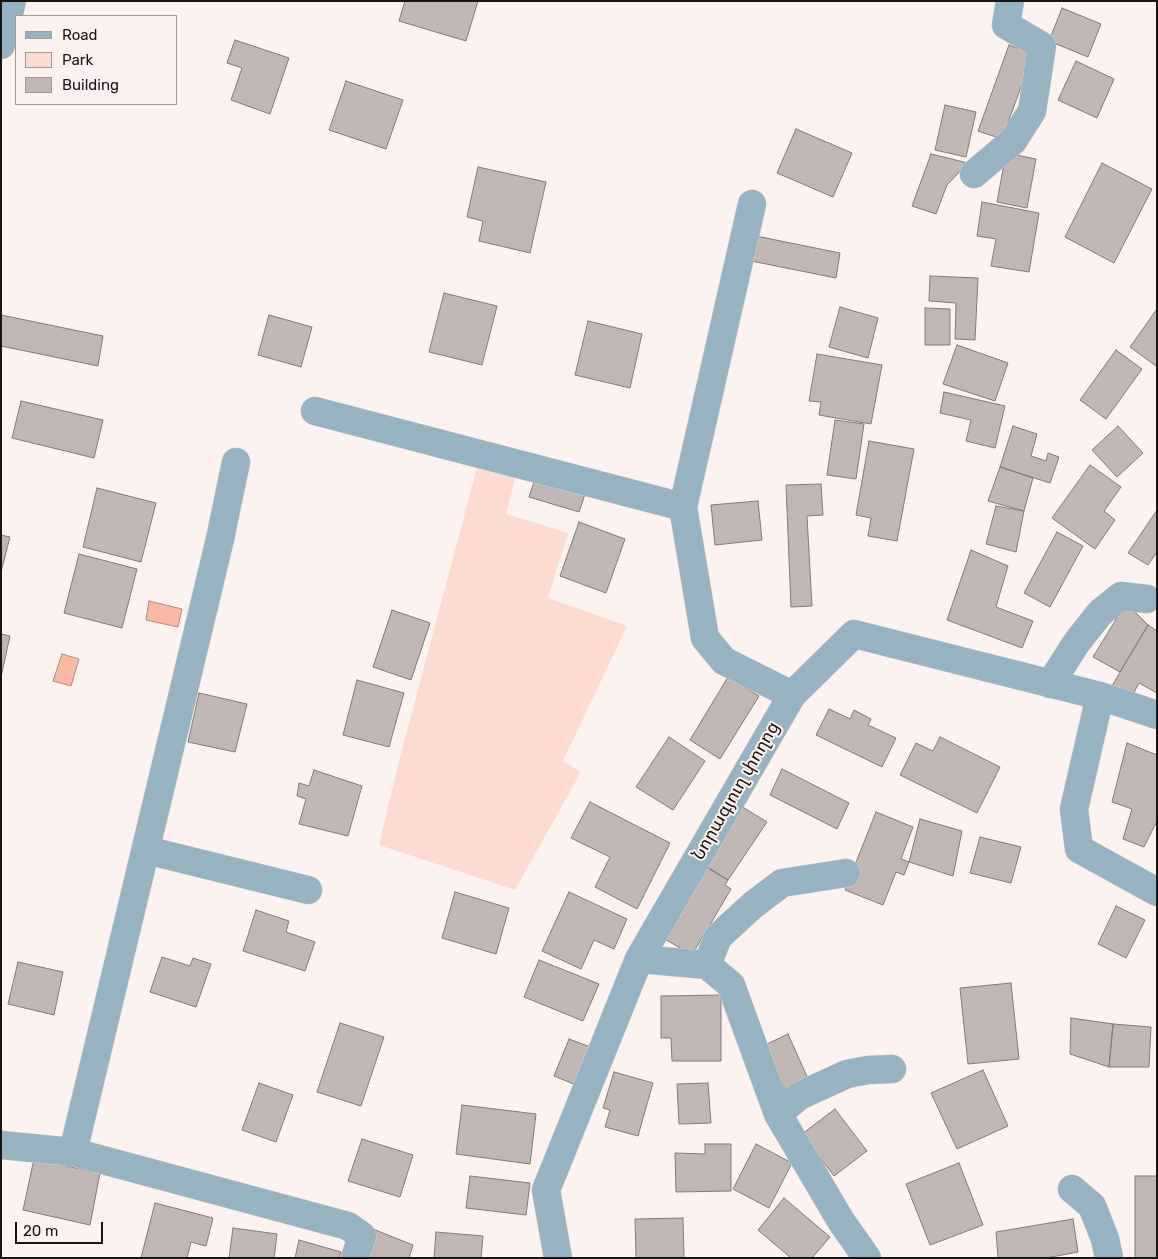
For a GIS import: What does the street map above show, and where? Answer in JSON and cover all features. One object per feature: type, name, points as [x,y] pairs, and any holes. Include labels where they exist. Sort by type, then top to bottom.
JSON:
[{"type":"street","points":[[1,45],[12,1]]},
{"type":"street","points":[[974,174],[1013,141],[1032,111],[1042,46],[1006,25],[1010,1]]},
{"type":"street","points":[[752,204],[683,507],[705,638],[724,661],[792,694]]},
{"type":"street","points":[[315,411],[683,507]]},
{"type":"street","points":[[73,1152],[218,549],[236,462]]},
{"type":"street","points":[[1050,684],[1077,642],[1100,613],[1121,596],[1148,599]]},
{"type":"street","name":"Նորագյուղ փողոց","points":[[558,1258],[546,1190],[639,959],[792,694],[854,634],[1100,696],[1157,715]]},
{"type":"street","points":[[1100,696],[1074,809],[1079,849],[1157,892]]},
{"type":"street","points":[[146,850],[308,890]]},
{"type":"street","points":[[707,965],[718,937],[753,905],[782,883],[846,873]]},
{"type":"street","points":[[639,959],[707,965],[732,984],[778,1114],[841,1221],[867,1258]]},
{"type":"street","points":[[778,1114],[799,1096],[847,1074],[868,1070],[892,1069]]},
{"type":"street","points":[[1,1145],[73,1152],[348,1226],[362,1236],[355,1258]]},
{"type":"street","points":[[1072,1189],[1092,1206],[1106,1239],[1109,1258]]},
{"type":"green space","points":[[480,456],[518,469],[506,514],[568,533],[548,598],[627,626],[563,761],[581,772],[515,890],[379,845],[398,765]]},
{"type":"shaded area","points":[[149,601],[182,609],[178,627],[146,620]]},
{"type":"shaded area","points":[[62,654],[79,659],[71,686],[53,681]]},
{"type":"building","points":[[405,1],[478,1],[466,41],[399,21]]},
{"type":"building","points":[[1062,8],[1101,24],[1088,57],[1049,41]]},
{"type":"building","points":[[235,40],[289,58],[270,114],[231,100],[242,68],[227,63]]},
{"type":"building","points":[[1009,45],[1033,54],[1002,139],[978,131]]},
{"type":"building","points":[[1076,61],[1114,79],[1097,118],[1058,100]]},
{"type":"building","points":[[346,81],[403,100],[386,149],[329,130]]},
{"type":"building","points":[[945,105],[976,112],[966,157],[935,150]]},
{"type":"building","points":[[796,129],[852,153],[833,197],[777,173]]},
{"type":"building","points":[[1006,153],[1036,159],[1027,208],[997,202]]},
{"type":"building","points":[[931,154],[968,163],[947,185],[936,214],[912,206]]},
{"type":"building","points":[[1102,163],[1152,189],[1114,263],[1065,237]]},
{"type":"building","points":[[478,167],[546,182],[530,253],[479,241],[483,221],[467,217]]},
{"type":"building","points":[[982,202],[1039,213],[1029,272],[991,266],[996,239],[977,236]]},
{"type":"building","points":[[756,236],[840,253],[836,278],[751,261]]},
{"type":"building","points":[[930,276],[978,278],[975,340],[955,339],[956,303],[929,301]]},
{"type":"building","points":[[444,293],[497,306],[482,365],[429,352]]},
{"type":"building","points":[[840,307],[878,318],[868,358],[829,347]]},
{"type":"building","points":[[925,308],[950,309],[950,345],[925,345]]},
{"type":"building","points":[[1157,309],[1157,365],[1156,366],[1130,347]]},
{"type":"building","points":[[1,315],[103,336],[98,366],[1,346]]},
{"type":"building","points":[[269,315],[312,327],[301,367],[258,355]]},
{"type":"building","points":[[588,321],[642,334],[630,388],[575,375]]},
{"type":"building","points":[[957,345],[1008,363],[995,401],[943,384]]},
{"type":"building","points":[[1116,350],[1142,369],[1106,419],[1080,400]]},
{"type":"building","points":[[817,354],[882,365],[871,424],[819,415],[821,402],[809,401]]},
{"type":"building","points":[[944,392],[1005,406],[995,448],[966,441],[971,420],[940,413]]},
{"type":"building","points":[[21,401],[103,420],[94,458],[12,438]]},
{"type":"building","points":[[835,420],[864,424],[856,479],[827,475]]},
{"type":"building","points":[[1013,426],[1037,434],[1031,456],[1046,461],[1048,453],[1059,457],[1050,483],[1000,467]]},
{"type":"building","points":[[1118,426],[1143,453],[1117,477],[1092,450]]},
{"type":"building","points":[[869,441],[914,449],[897,541],[868,536],[871,518],[856,515]]},
{"type":"building","points":[[1090,465],[1121,487],[1104,511],[1115,520],[1095,549],[1052,518]]},
{"type":"building","points":[[1000,467],[1033,478],[1024,511],[988,501]]},
{"type":"building","points":[[538,470],[588,485],[579,512],[529,497]]},
{"type":"building","points":[[821,484],[823,515],[807,516],[812,606],[791,607],[786,485]]},
{"type":"building","points":[[97,488],[156,503],[141,562],[83,547]]},
{"type":"building","points":[[758,501],[762,540],[715,545],[711,505]]},
{"type":"building","points":[[996,506],[1024,511],[1016,552],[986,544]]},
{"type":"building","points":[[1157,510],[1157,552],[1148,565],[1128,553]]},
{"type":"building","points":[[579,522],[625,539],[606,593],[560,576]]},
{"type":"building","points":[[1057,532],[1083,546],[1050,607],[1024,593]]},
{"type":"building","points":[[1,535],[10,537],[1,572]]},
{"type":"building","points":[[971,550],[1008,566],[996,607],[1033,621],[1022,648],[947,620]]},
{"type":"building","points":[[79,554],[137,569],[122,628],[64,613]]},
{"type":"building","points":[[1126,603],[1148,625],[1120,672],[1093,657]]},
{"type":"building","points":[[392,610],[430,623],[411,680],[373,667]]},
{"type":"building","points":[[1148,625],[1157,631],[1157,693],[1139,683],[1132,696],[1109,691]]},
{"type":"building","points":[[1,634],[10,636],[1,677]]},
{"type":"building","points":[[728,677],[759,696],[720,759],[690,740]]},
{"type":"building","points":[[357,680],[404,693],[389,747],[343,735]]},
{"type":"building","points":[[199,693],[247,704],[235,752],[188,742]]},
{"type":"building","points":[[829,709],[850,719],[854,710],[871,719],[868,725],[896,738],[882,767],[816,735]]},
{"type":"building","points":[[669,737],[705,761],[673,810],[636,787]]},
{"type":"building","points":[[940,737],[1000,767],[977,813],[900,775],[916,743],[933,751]]},
{"type":"building","points":[[1127,743],[1157,755],[1157,821],[1144,847],[1123,839],[1132,809],[1112,802]]},
{"type":"building","points":[[782,769],[849,803],[837,829],[770,795]]},
{"type":"building","points":[[314,770],[362,786],[348,836],[299,824],[306,799],[297,796],[299,783],[309,786]]},
{"type":"building","points":[[590,802],[670,843],[637,909],[595,887],[610,857],[571,838]]},
{"type":"building","points":[[741,806],[767,822],[728,880],[703,864]]},
{"type":"building","points":[[876,812],[913,827],[901,859],[909,862],[904,875],[896,872],[883,905],[845,890]]},
{"type":"building","points":[[920,819],[962,831],[953,876],[909,862]]},
{"type":"building","points":[[980,837],[1021,847],[1011,883],[970,873]]},
{"type":"building","points":[[706,867],[728,880],[725,885],[731,889],[692,955],[663,938]]},
{"type":"building","points":[[455,892],[509,908],[496,954],[442,938]]},
{"type":"building","points":[[569,892],[627,919],[614,949],[594,940],[581,969],[542,951]]},
{"type":"building","points":[[1116,906],[1145,920],[1126,958],[1098,944]]},
{"type":"building","points":[[256,910],[289,921],[286,932],[315,942],[305,971],[243,951]]},
{"type":"building","points":[[162,957],[190,966],[193,958],[211,964],[196,1007],[150,992]]},
{"type":"building","points":[[539,960],[599,984],[583,1021],[524,997]]},
{"type":"building","points":[[18,962],[63,972],[54,1015],[8,1004]]},
{"type":"building","points":[[1011,983],[1019,1059],[968,1064],[960,988]]},
{"type":"building","points":[[721,995],[721,1061],[672,1061],[671,1038],[661,1038],[661,996]]},
{"type":"building","points":[[1071,1018],[1113,1024],[1109,1067],[1070,1054]]},
{"type":"building","points":[[340,1023],[384,1037],[361,1106],[317,1092]]},
{"type":"building","points":[[1113,1024],[1151,1027],[1149,1067],[1109,1067]]},
{"type":"building","points":[[788,1034],[809,1081],[786,1092],[765,1045]]},
{"type":"building","points":[[569,1039],[596,1049],[581,1087],[554,1076]]},
{"type":"building","points":[[983,1070],[1008,1126],[957,1149],[931,1093]]},
{"type":"building","points":[[614,1072],[653,1083],[638,1136],[605,1127],[610,1110],[603,1108]]},
{"type":"building","points":[[259,1083],[293,1095],[276,1142],[242,1130]]},
{"type":"building","points":[[708,1083],[711,1123],[679,1124],[677,1084]]},
{"type":"building","points":[[462,1105],[536,1114],[530,1164],[456,1154]]},
{"type":"building","points":[[835,1109],[867,1151],[834,1176],[802,1134]]},
{"type":"building","points":[[362,1139],[413,1155],[400,1197],[348,1181]]},
{"type":"building","points":[[705,1144],[731,1144],[731,1191],[676,1192],[675,1153],[705,1154]]},
{"type":"building","points":[[756,1144],[792,1163],[769,1208],[733,1189]]},
{"type":"building","points":[[34,1159],[100,1173],[90,1225],[23,1210]]},
{"type":"building","points":[[959,1163],[983,1225],[930,1245],[906,1184]]},
{"type":"building","points":[[470,1176],[530,1183],[526,1215],[466,1208]]},
{"type":"building","points":[[1135,1176],[1157,1176],[1157,1258],[1135,1258]]},
{"type":"building","points":[[784,1198],[830,1237],[812,1258],[791,1258],[758,1230]]},
{"type":"building","points":[[155,1203],[213,1218],[206,1246],[191,1242],[187,1258],[141,1258]]},
{"type":"building","points":[[683,1218],[684,1258],[636,1258],[635,1219]]},
{"type":"building","points":[[1073,1219],[1078,1252],[1046,1258],[998,1258],[996,1232]]},
{"type":"building","points":[[233,1228],[277,1234],[274,1258],[229,1258]]},
{"type":"building","points":[[373,1229],[413,1245],[409,1258],[362,1258]]},
{"type":"building","points":[[436,1232],[483,1236],[481,1258],[434,1258]]},
{"type":"building","points":[[299,1240],[341,1252],[339,1258],[295,1258]]}]
